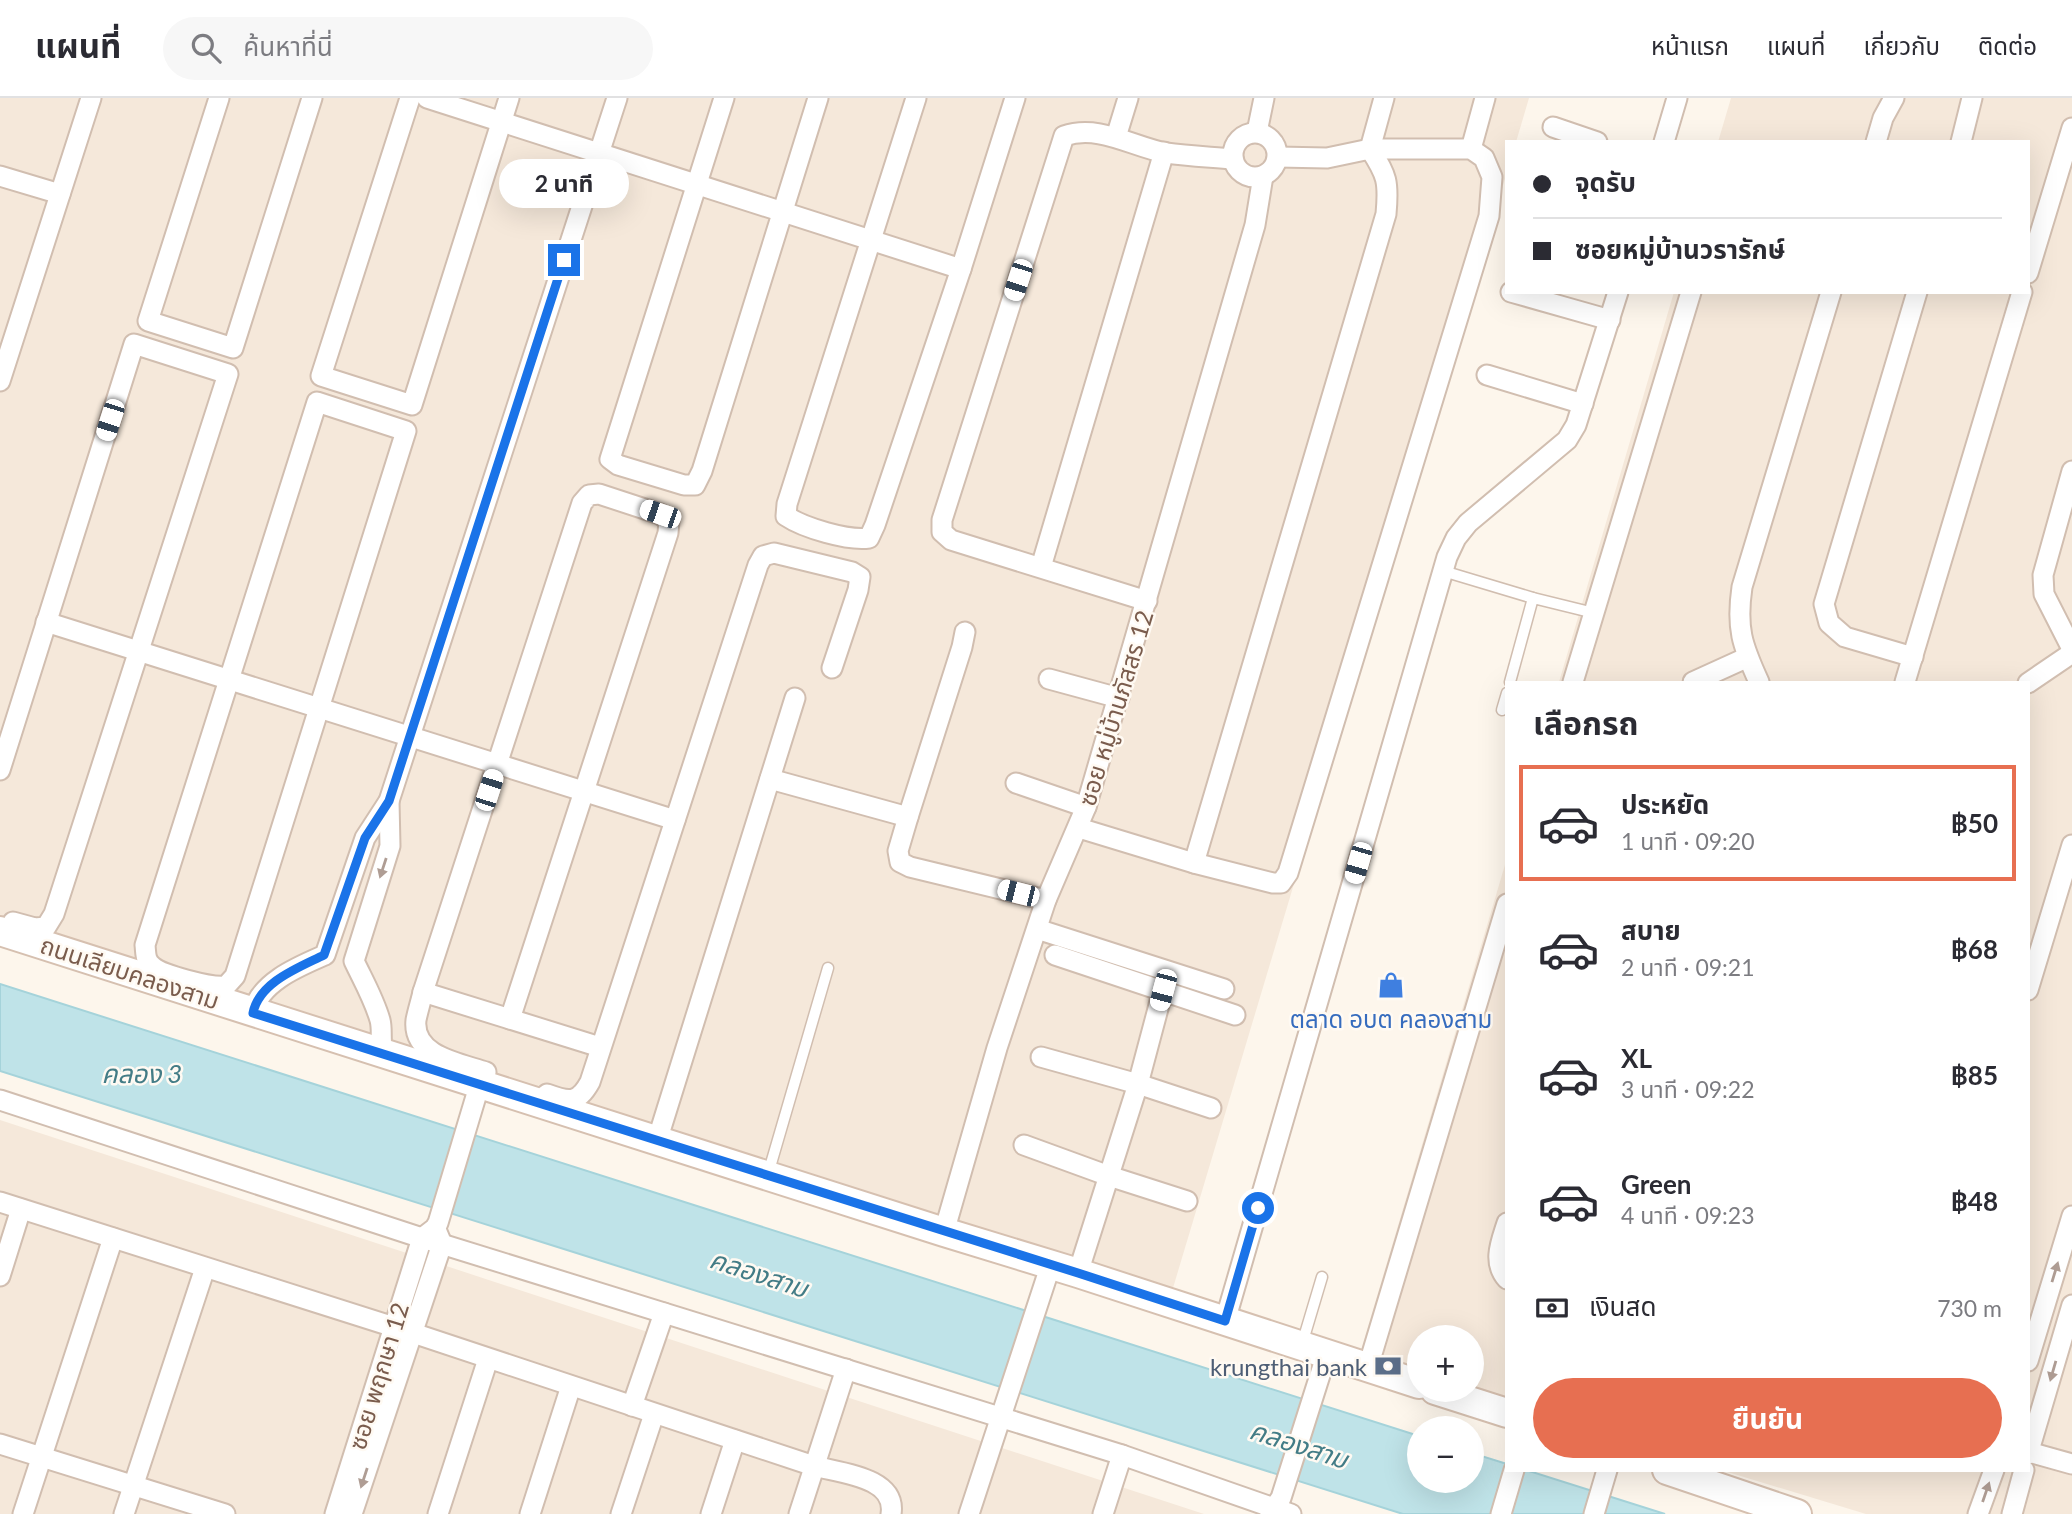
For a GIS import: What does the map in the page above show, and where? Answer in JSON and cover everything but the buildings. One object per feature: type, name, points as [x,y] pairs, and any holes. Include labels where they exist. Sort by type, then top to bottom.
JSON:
[{"type":"main road","name":"ถนนเลียบคลองสาม","points":[[0,931],[1051,1264],[1407,1380]]},
{"type":"main road","points":[[1473,1402],[1505,1412]]},
{"type":"main road","points":[[1674,1472],[1797,1514]]},
{"type":"street","points":[[0,381],[91,98]]},
{"type":"street","points":[[219,98],[148,320],[233,348],[312,98]]},
{"type":"street","points":[[410,98],[321,376],[412,405],[509,98]]},
{"type":"street","points":[[427,98],[961,269]]},
{"type":"street","points":[[253,1013],[255,1003],[274,982],[324,955],[365,838],[389,801],[617,98]]},
{"type":"street","points":[[724,98],[610,459],[618,465],[684,485],[695,485],[702,471],[818,98]]},
{"type":"street","points":[[916,98],[787,504],[786,516],[796,522],[857,540],[869,538],[961,269],[1015,98]]},
{"type":"street","points":[[1116,137],[1128,98]]},
{"type":"street","points":[[1257,132],[1264,98]]},
{"type":"street","points":[[1194,863],[1386,214],[1388,191],[1385,171],[1370,149],[1384,98]]},
{"type":"street","points":[[1471,149],[1485,98]]},
{"type":"street","points":[[1665,140],[1677,98]]},
{"type":"street","points":[[1877,140],[1883,118],[1894,98]]},
{"type":"street","points":[[1962,140],[1972,98]]},
{"type":"street","points":[[1553,128],[1591,140]]},
{"type":"street","points":[[2030,266],[2072,128]]},
{"type":"street","points":[[1147,601],[951,540],[942,532],[943,520],[1064,136],[1075,132],[1116,137],[1164,152],[1233,159]]},
{"type":"street","points":[[1257,132],[1273,140],[1278,157],[1276,165],[1264,176],[1254,178],[1244,175],[1236,168],[1233,149],[1238,140],[1257,132]]},
{"type":"street","points":[[1079,828],[1194,863],[1281,883],[1287,873],[1489,216],[1492,177],[1485,158],[1471,149],[1370,149],[1327,159],[1278,157]]},
{"type":"street","points":[[1041,567],[1164,152]]},
{"type":"street","points":[[0,176],[60,194]]},
{"type":"street","name":"ซอย หมู่บ้านภัสสร 12","points":[[944,1232],[997,1048],[1046,900],[1086,807],[1255,225],[1264,176]]},
{"type":"street","points":[[1517,294],[1610,320]]},
{"type":"street","points":[[1225,1321],[1443,571],[1455,538],[1468,523],[1567,440],[1576,425],[1617,294]]},
{"type":"street","points":[[1573,681],[1690,294]]},
{"type":"street","points":[[1759,681],[1739,631],[1738,611],[1742,587],[1830,294]]},
{"type":"street","points":[[1913,657],[1845,637],[1829,623],[1824,604],[1916,294]]},
{"type":"street","points":[[1905,681],[2021,294]]},
{"type":"street","points":[[0,770],[135,344],[228,374],[54,914],[46,927],[35,928],[0,918]]},
{"type":"street","points":[[1487,375],[1583,404]]},
{"type":"street","points":[[317,402],[406,430],[318,709],[234,976],[226,986],[213,988],[154,969],[146,959],[145,945],[317,402]]},
{"type":"street","points":[[2030,682],[2072,651],[2044,594],[2043,575],[2072,471]]},
{"type":"street","points":[[510,1019],[668,533],[668,521],[660,514],[599,494],[589,495],[582,503],[423,992],[416,1021],[418,1039],[426,1049],[558,1098],[577,1099],[584,1094],[763,556],[774,553],[852,572],[860,577],[832,668]]},
{"type":"street","points":[[46,622],[675,820]]},
{"type":"street","points":[[965,632],[898,851],[900,862],[910,867],[1046,900]]},
{"type":"street","points":[[1695,681],[1748,657]]},
{"type":"street","points":[[1049,679],[1119,698]]},
{"type":"street","points":[[657,1141],[795,698]]},
{"type":"street","points":[[769,779],[908,817]]},
{"type":"street","points":[[1016,783],[1086,807]]},
{"type":"street","points":[[384,1054],[381,1048],[381,1023],[354,961],[390,846],[389,801]]},
{"type":"street","points":[[2030,983],[2072,845]]},
{"type":"street","points":[[1368,1367],[1505,911]]},
{"type":"street","points":[[1037,929],[1224,989]]},
{"type":"street","points":[[1055,955],[1235,1015]]},
{"type":"street","points":[[1078,1273],[1138,1084],[1163,990]]},
{"type":"street","points":[[423,992],[600,1047]]},
{"type":"street","points":[[1041,1057],[1211,1108]]},
{"type":"street","name":"ซอย พฤกษา 12","points":[[335,1514],[393,1327],[434,1233],[480,1083]]},
{"type":"street","points":[[0,1100],[434,1233],[664,1313],[846,1369],[1004,1409],[1122,1455],[1282,1508],[1313,1395],[1314,1349]]},
{"type":"street","points":[[1024,1145],[1187,1200]]},
{"type":"street","points":[[0,1202],[413,1333],[814,1466],[872,1482],[886,1491],[892,1505],[891,1514]]},
{"type":"street","points":[[0,1276],[21,1209]]},
{"type":"street","points":[[2030,1354],[2072,1216]]},
{"type":"street","points":[[1505,1230],[1499,1251],[1499,1266],[1505,1276]]},
{"type":"street","points":[[352,1514],[413,1333],[434,1233]]},
{"type":"street","points":[[23,1514],[113,1238]]},
{"type":"street","points":[[969,1514],[1051,1264]]},
{"type":"street","points":[[124,1514],[205,1268]]},
{"type":"street","points":[[2030,1445],[2067,1341],[2072,1305]]},
{"type":"street","points":[[632,1406],[664,1313]]},
{"type":"street","points":[[439,1514],[488,1359]]},
{"type":"street","points":[[799,1514],[846,1369]]},
{"type":"street","points":[[530,1514],[570,1386]]},
{"type":"street","points":[[621,1514],[653,1414]]},
{"type":"street","points":[[711,1514],[735,1440]]},
{"type":"street","points":[[0,1444],[225,1514]]},
{"type":"street","points":[[2030,1448],[2072,1464]]},
{"type":"street","points":[[1103,1514],[1122,1455]]},
{"type":"street","points":[[1501,1514],[1513,1472]]},
{"type":"street","points":[[1978,1514],[1993,1472]]},
{"type":"street","points":[[2012,1514],[2023,1472]]},
{"type":"street","points":[[1594,1514],[1605,1476]]},
{"type":"lane","points":[[1443,571],[1594,613]]},
{"type":"lane","points":[[1510,681],[1533,598]]},
{"type":"lane","points":[[1502,710],[1505,700]]},
{"type":"lane","points":[[768,1175],[828,968]]},
{"type":"lane","points":[[1314,1349],[1322,1278]]},
{"type":"shaded area","points":[[0,98],[1529,98],[1517,140],[1505,140],[1505,179],[1170,1298],[0,928]]},
{"type":"shaded area","points":[[1731,98],[2072,98],[2072,1514],[1866,1514],[1728,1472],[2030,1472],[2030,681],[1559,681],[1673,294],[2030,294],[2030,140],[1719,140]]},
{"type":"shaded area","points":[[1505,865],[1505,1407],[1484,1396],[1484,1325],[1407,1325],[1407,1379],[1357,1364]]},
{"type":"shaded area","points":[[0,1120],[1204,1514],[0,1514]]},
{"type":"water","name":"คลอง 3","points":[[0,984],[1407,1432],[1407,1493],[1484,1493],[1484,1457],[1505,1463],[1505,1472],[1532,1472],[1665,1514],[1403,1514],[0,1071]]},
{"type":"place","name":"ตลาด อบต คลองสาม","points":[[1391,985]]},
{"type":"place","name":"krungthai bank","points":[[1388,1366]]},
{"type":"route","points":[[564,260],[389,801],[365,838],[324,955],[274,982],[255,1003],[253,1013],[1225,1321],[1258,1208]]},
{"type":"water label","name":"คลองสาม","points":[[759,1273]]},
{"type":"water label","name":"คลองสาม","points":[[1299,1444]]}]
